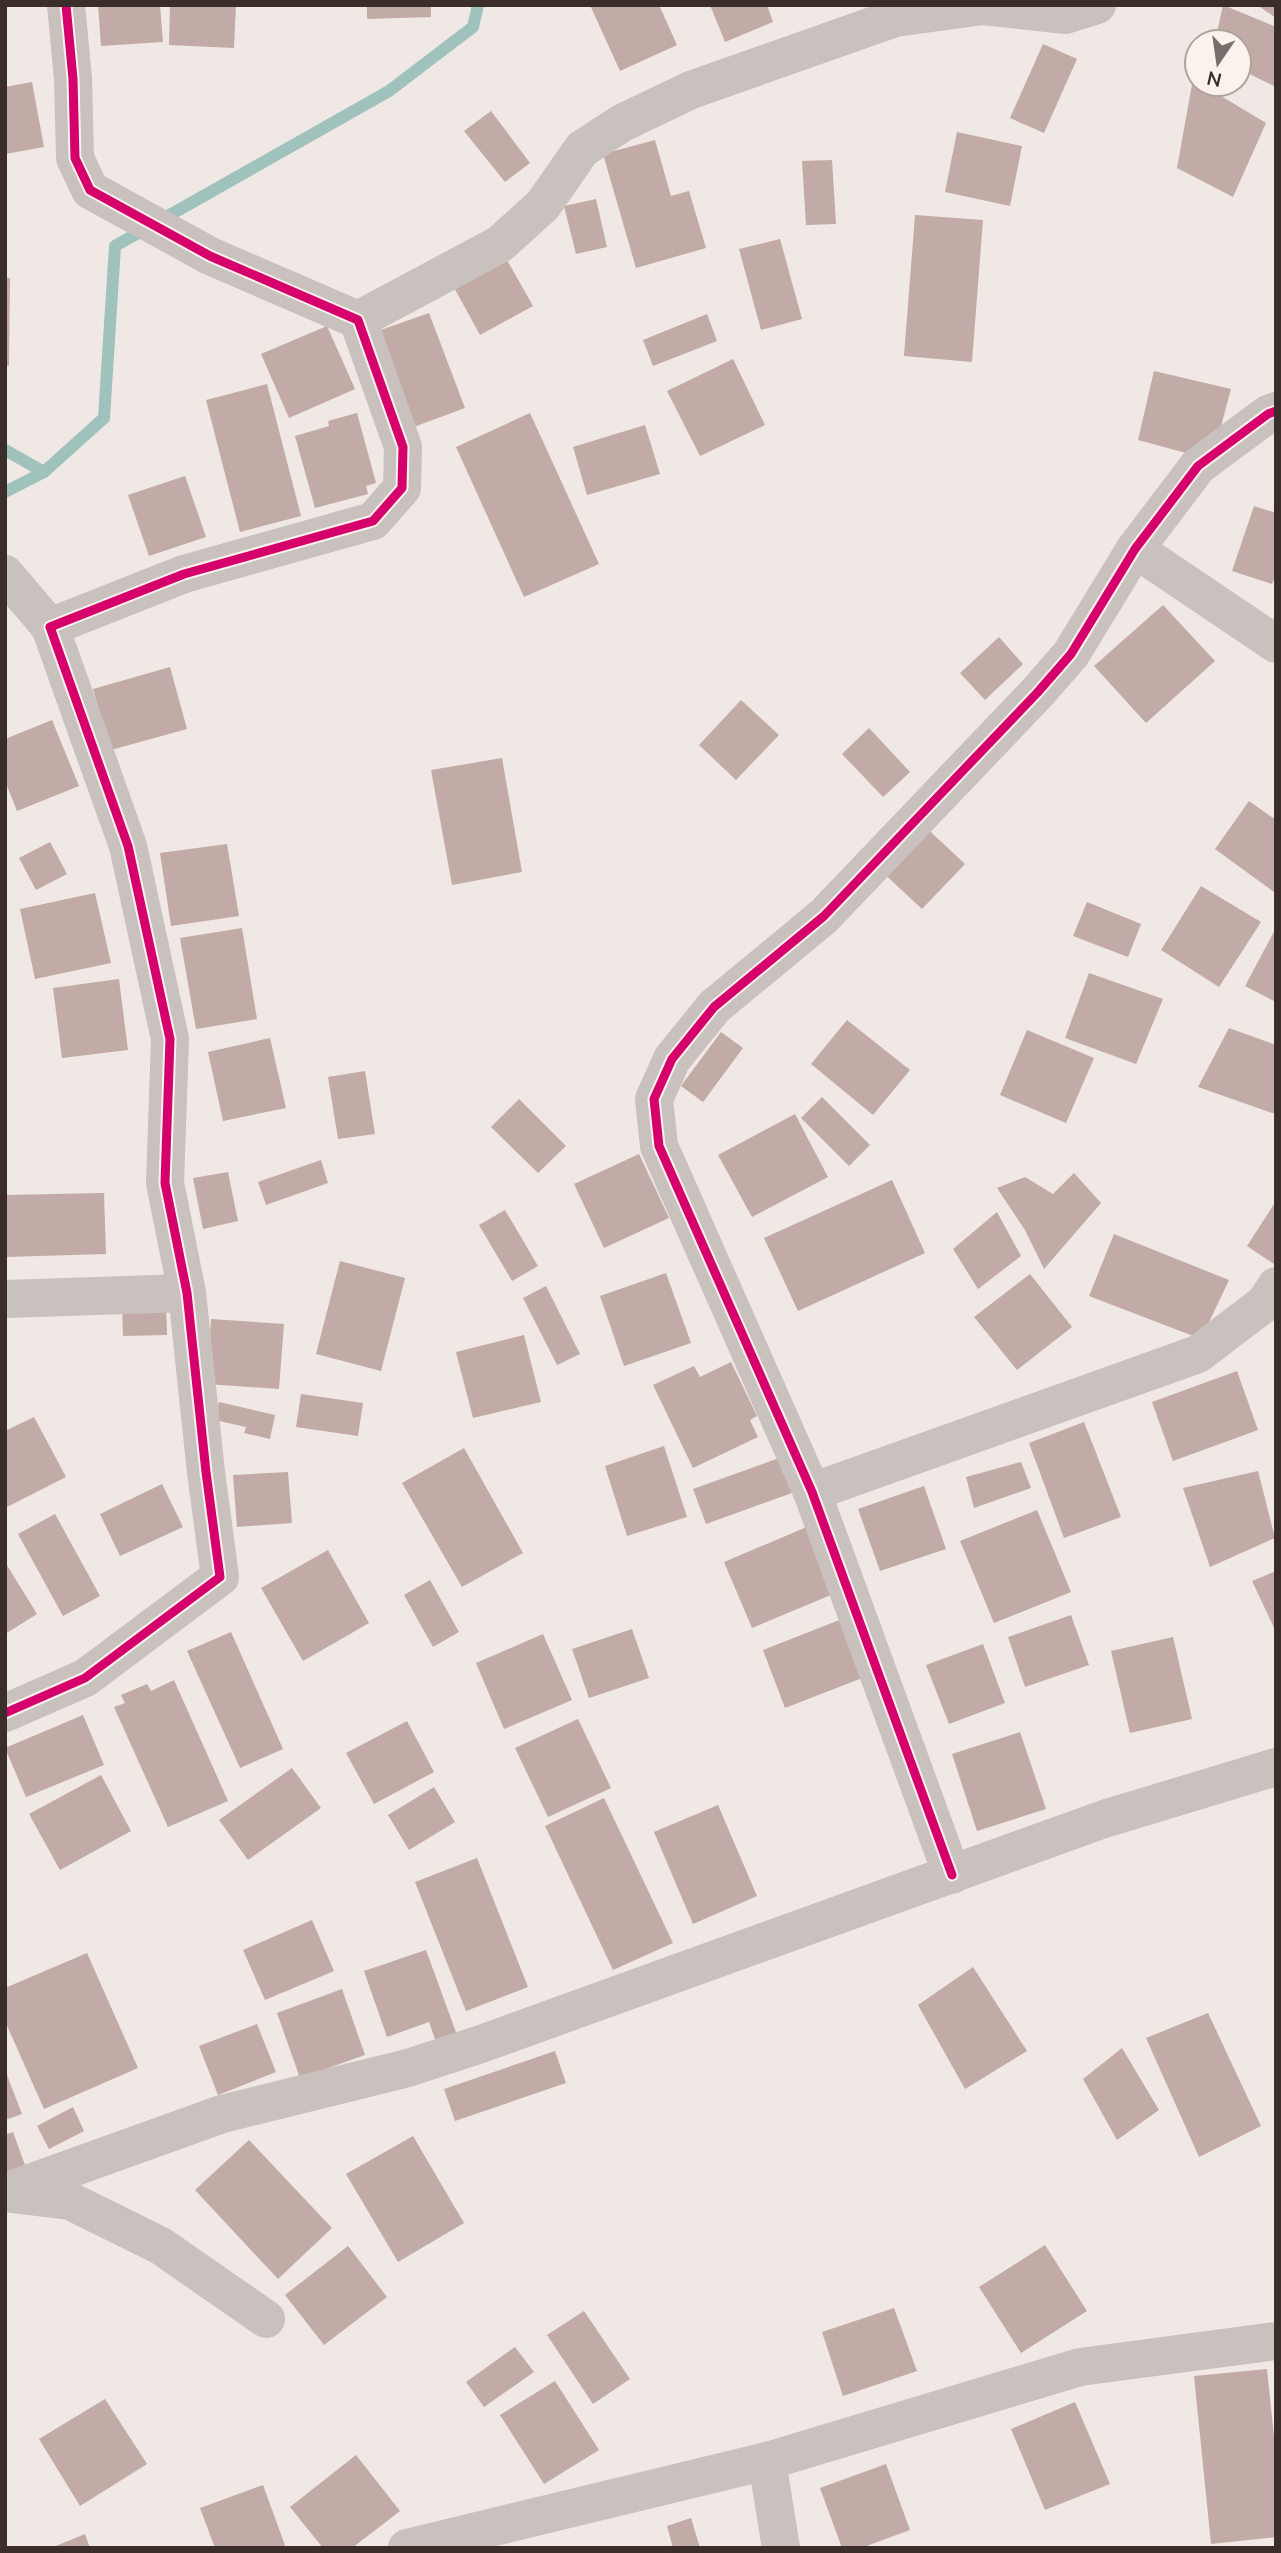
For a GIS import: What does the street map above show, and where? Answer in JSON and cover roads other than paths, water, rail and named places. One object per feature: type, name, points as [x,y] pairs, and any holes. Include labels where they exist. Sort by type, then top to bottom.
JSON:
[{"type":"street","points":[[50,626],[184,574],[373,521],[401,488],[403,447],[358,320],[211,256],[90,190],[75,158],[73,79],[66,5]]},
{"type":"street","points":[[358,320],[500,244],[543,205],[582,149],[622,123],[691,90],[895,18],[983,6],[1065,15],[1097,5]]},
{"type":"street","points":[[952,1875],[812,1492],[659,1146],[654,1099],[672,1059],[714,1007],[824,916],[1071,654],[1135,549],[1198,466],[1268,414],[1276,411]]},
{"type":"street","points":[[1135,549],[1276,645]]},
{"type":"street","points":[[5,574],[50,626],[128,846],[170,1039],[165,1183],[187,1293],[220,1577],[85,1678],[5,1713]]},
{"type":"street","points":[[812,1492],[1198,1353],[1265,1303],[1276,1286]]},
{"type":"street","points":[[5,1299],[187,1293]]},
{"type":"street","points":[[5,2193],[222,2114],[408,2068],[469,2048],[1104,1819],[1276,1767]]},
{"type":"street","points":[[5,2193],[70,2201],[161,2246],[266,2319]]},
{"type":"street","points":[[407,2548],[767,2461],[1080,2367],[1276,2341]]},
{"type":"street","points":[[767,2461],[781,2548]]},
{"type":"waterway","points":[[5,492],[44,472],[104,418],[115,246],[389,91],[473,27],[478,5]]},
{"type":"waterway","points":[[5,450],[44,472]]}]
